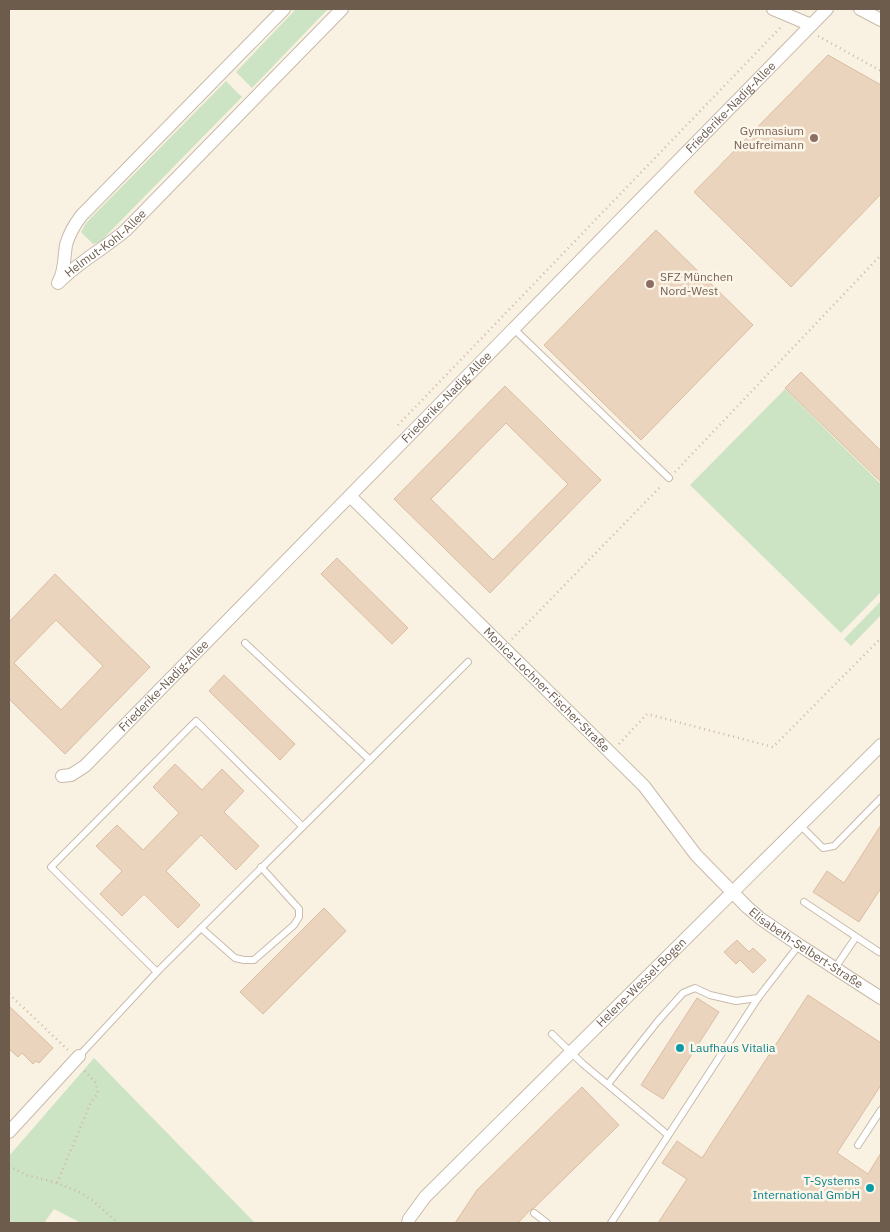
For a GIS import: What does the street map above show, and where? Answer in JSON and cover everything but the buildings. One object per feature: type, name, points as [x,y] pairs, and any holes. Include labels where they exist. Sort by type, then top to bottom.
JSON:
[{"type":"street","name":"Helmut-Kohl-Allee","points":[[284,9],[81,216],[72,229],[66,244],[62,275],[58,283],[79,263],[126,230],[342,9]]},
{"type":"street","points":[[773,9],[810,27]]},
{"type":"street","name":"Friederike-Nadig-Allee","points":[[62,776],[71,775],[85,766],[827,9]]},
{"type":"street","points":[[860,9],[881,20]]},
{"type":"street","name":"Monica-Lochner-Fischer-Straße","points":[[350,496],[611,752],[652,795],[696,855],[732,893]]},
{"type":"street","name":"Helene-Wessel-Bogen","points":[[408,1223],[409,1218],[425,1197],[881,745]]},
{"type":"street","name":"Elisabeth-Selbert-Straße","points":[[732,893],[761,919],[881,998]]},
{"type":"street","points":[[9,1132],[77,1058]]},
{"type":"lane","points":[[514,329],[669,478]]},
{"type":"lane","points":[[245,643],[370,760]]},
{"type":"lane","points":[[77,1058],[157,972],[468,662]]},
{"type":"lane","points":[[157,972],[51,867],[182,734],[196,721],[302,826]]},
{"type":"lane","points":[[800,825],[824,848],[834,846],[881,798]]},
{"type":"lane","points":[[201,928],[235,958],[254,960],[294,925],[299,917],[299,909],[262,867]]},
{"type":"lane","points":[[804,902],[879,952]]},
{"type":"lane","points":[[835,968],[856,937]]},
{"type":"lane","points":[[611,1223],[758,998],[799,945]]},
{"type":"lane","points":[[608,1084],[683,993],[695,988],[710,995],[736,1001],[758,998]]},
{"type":"lane","points":[[552,1034],[668,1136]]},
{"type":"lane","points":[[858,1145],[881,1110]]},
{"type":"lane","points":[[534,1213],[546,1223]]},
{"type":"path","points":[[396,428],[787,21]]},
{"type":"path","points":[[810,27],[826,41],[881,71]]},
{"type":"path","points":[[504,647],[669,478],[881,255]]},
{"type":"path","points":[[611,752],[647,714],[773,747],[881,638]]},
{"type":"path","points":[[9,994],[77,1058],[96,1083],[98,1093],[91,1102],[57,1183]]},
{"type":"path","points":[[9,1166],[26,1175],[57,1183],[79,1192],[92,1200],[118,1223]]},
{"type":"green space","points":[[296,9],[328,9],[252,88],[236,72]]},
{"type":"green space","points":[[226,81],[242,97],[100,242],[93,244],[81,232],[86,223]]},
{"type":"green space","points":[[785,389],[881,484],[881,592],[841,633],[690,485]]},
{"type":"green space","points":[[881,601],[881,615],[851,646],[844,639]]},
{"type":"green space","points":[[94,1058],[255,1223],[81,1223],[54,1209],[44,1223],[9,1223],[9,1156]]},
{"type":"place","name":"Gymnasium Neufreimann","points":[[814,138]]},
{"type":"place","name":"SFZ München Nord-West","points":[[650,284]]},
{"type":"place","name":"Laufhaus Vitalia","points":[[680,1048]]},
{"type":"place","name":"T-Systems International GmbH","points":[[870,1188]]}]
